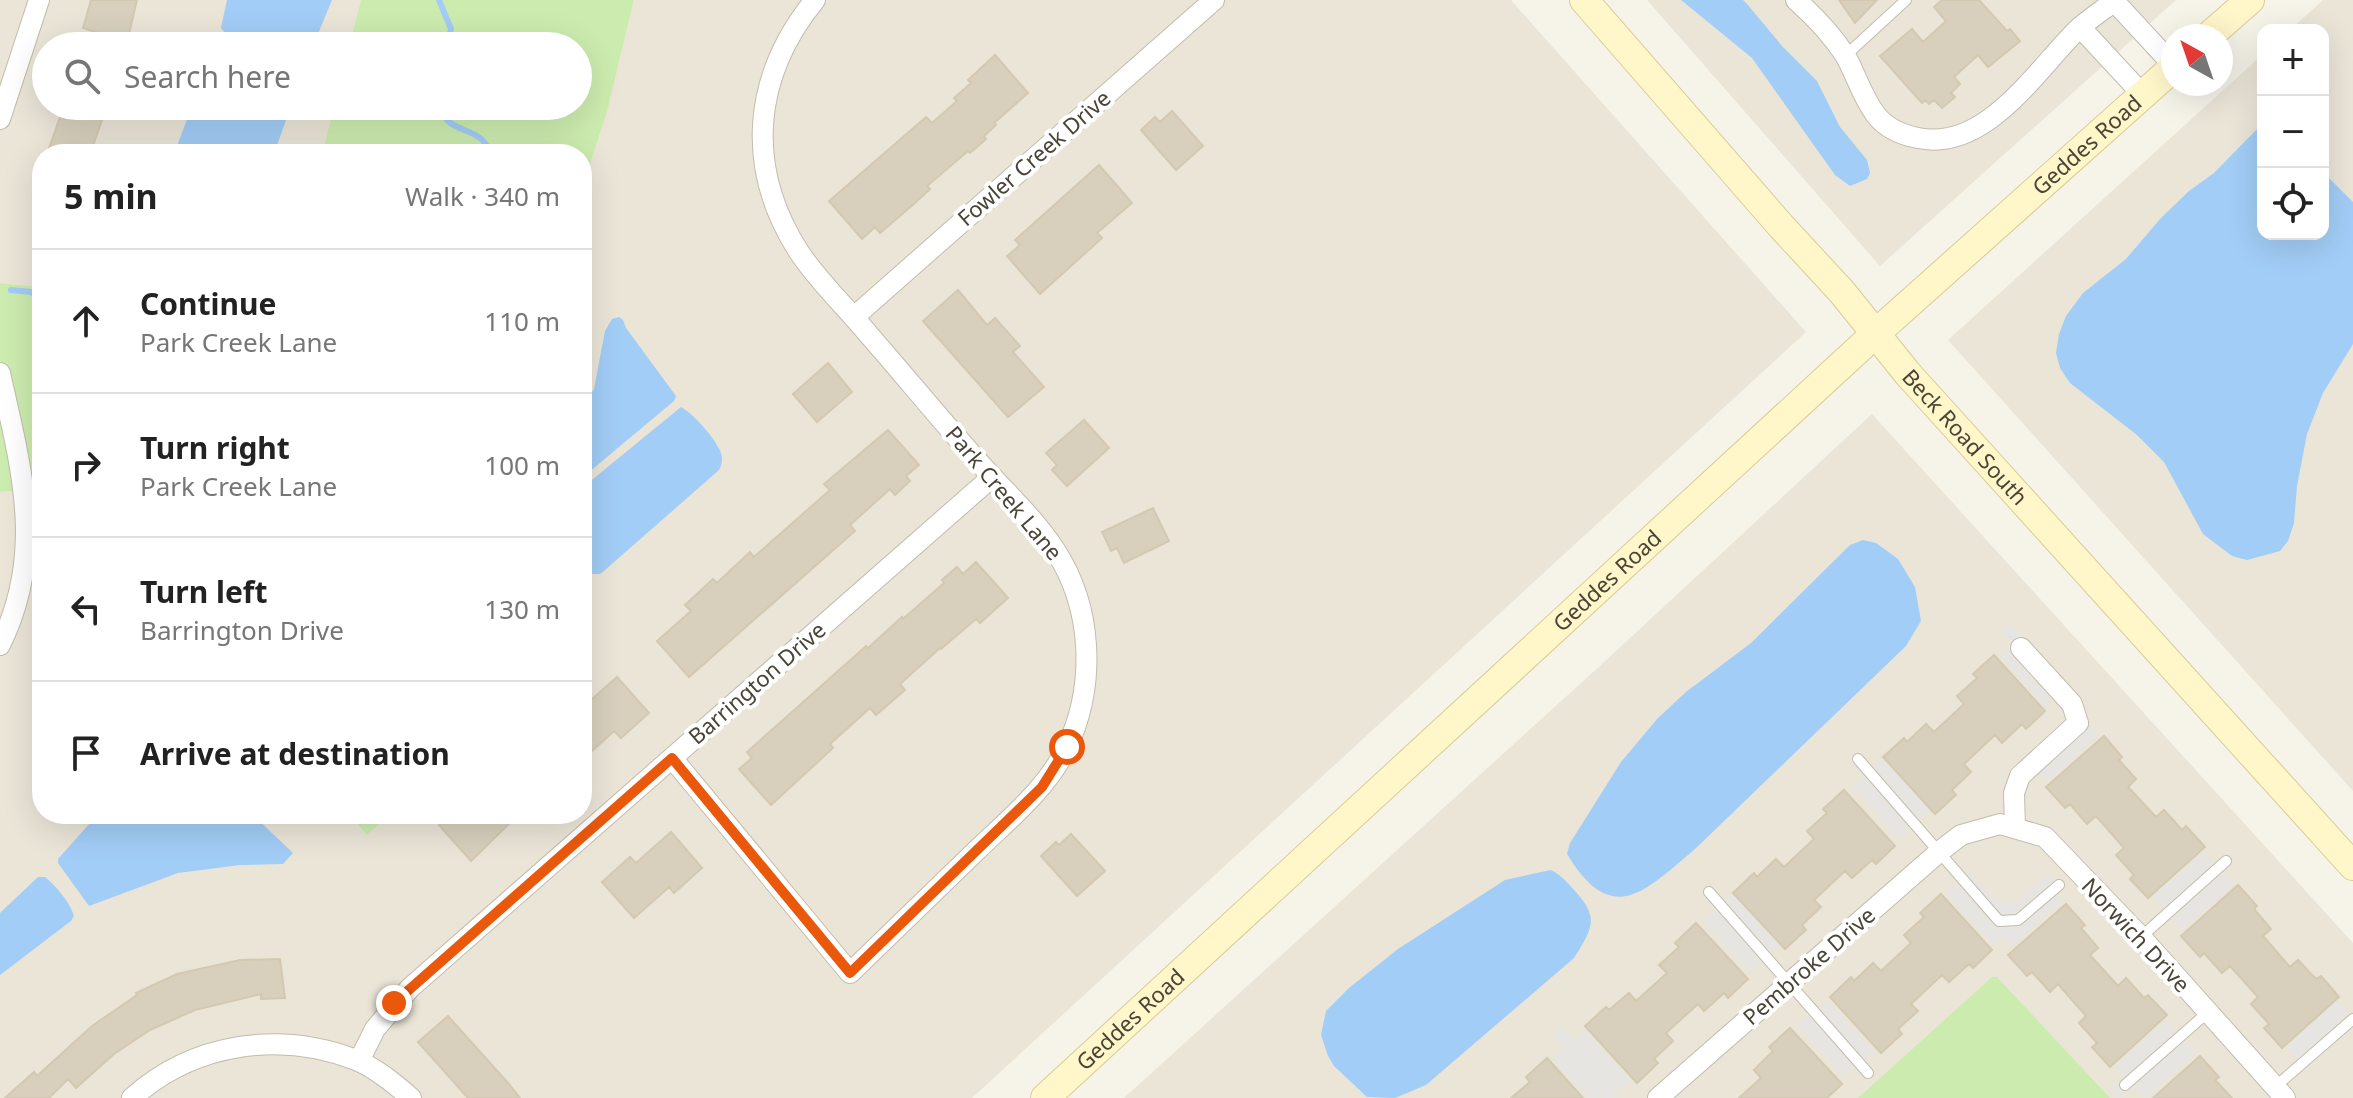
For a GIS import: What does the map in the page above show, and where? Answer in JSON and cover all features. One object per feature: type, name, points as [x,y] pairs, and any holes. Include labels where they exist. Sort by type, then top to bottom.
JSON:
[{"type":"main road","name":"Beck Road South","points":[[1584,0],[1842,292],[1908,374],[2353,866]]},
{"type":"main road","points":[[2223,24],[2250,0]]},
{"type":"main road","name":"Geddes Road","points":[[1045,1098],[1875,334],[2161,78]]},
{"type":"street","points":[[0,119],[39,0]]},
{"type":"street","name":"Park Creek Lane","points":[[672,758],[850,973],[1042,787],[1076,725],[1083,698],[1088,655],[1084,626],[1073,586],[1060,557],[1041,530],[800,254],[773,202],[766,180],[763,127],[770,80],[788,37],[815,0]]},
{"type":"street","name":"Fowler Creek Drive","points":[[854,317],[1214,0]]},
{"type":"street","points":[[1796,0],[1811,13],[1845,56],[1878,117],[1891,128],[1923,139],[1947,141],[1980,126],[2009,103],[2080,27],[2115,1],[2161,53]]},
{"type":"street","points":[[2080,27],[2143,95]]},
{"type":"street","points":[[0,373],[27,510],[23,577],[0,645]]},
{"type":"street","name":"Barrington Drive","points":[[359,1061],[375,1029],[410,988],[992,477]]},
{"type":"street","points":[[2015,828],[2014,793],[2020,776],[2078,723],[2072,704],[2021,648]]},
{"type":"street","name":"Norwich Drive","points":[[1961,835],[2000,824],[2045,837],[2141,937],[2280,1093]]},
{"type":"street","name":"Pembroke Drive","points":[[1658,1098],[1961,835]]},
{"type":"street","points":[[132,1098],[168,1071],[198,1056],[247,1045],[296,1045],[359,1061],[411,1098]]},
{"type":"lane","points":[[1845,56],[1906,0]]},
{"type":"lane","points":[[1858,759],[1999,921],[2018,920],[2059,885]]},
{"type":"lane","points":[[2141,937],[2226,861]]},
{"type":"lane","points":[[1709,892],[1868,1073]]},
{"type":"lane","points":[[2125,1085],[2207,1013]]},
{"type":"lane","points":[[2280,1093],[2353,1019]]},
{"type":"shaded area","points":[[0,0],[361,0],[353,32],[32,32],[32,120],[330,120],[324,144],[32,144],[32,286],[0,283]]},
{"type":"shaded area","points":[[634,0],[1511,0],[1806,332],[972,1098],[0,1098],[0,492],[32,490],[32,824],[357,824],[367,835],[379,824],[592,824],[592,158],[607,112]]},
{"type":"shaded area","points":[[1647,0],[2176,0],[1880,266]]},
{"type":"shaded area","points":[[2323,0],[2353,0],[2353,791],[1948,340],[2217,96],[2233,96],[2233,81],[2257,59],[2257,240],[2329,240],[2329,24],[2297,24]]},
{"type":"shaded area","points":[[1872,414],[2353,943],[2353,1098],[1124,1098],[1602,664]]},
{"type":"shaded area","points":[[2011,624],[2068,688],[2046,707],[2000,656],[2013,645],[2002,632]]},
{"type":"shaded area","points":[[2079,713],[2099,735],[2048,781],[2028,759]]},
{"type":"shaded area","points":[[1862,756],[1873,768],[1886,757],[1932,809],[1899,839],[1853,787],[1864,777],[1853,764]]},
{"type":"shaded area","points":[[2203,852],[2214,863],[2227,853],[2235,862],[2223,873],[2233,885],[2182,930],[2153,897]]},
{"type":"shaded area","points":[[1970,873],[1992,898],[2007,904],[2015,903],[2049,874],[2059,885],[2054,889],[2063,900],[2011,947],[2002,938],[1993,945],[1947,893]]},
{"type":"shaded area","points":[[1713,889],[1724,901],[1737,890],[1783,942],[1750,972],[1704,920],[1715,910],[1704,897]]},
{"type":"shaded area","points":[[1828,1000],[1874,1051],[1865,1059],[1873,1068],[1862,1079],[1852,1068],[1843,1076],[1798,1025]]},
{"type":"shaded area","points":[[2338,1001],[2349,1014],[2353,1011],[2353,1027],[2306,1070],[2286,1047]]},
{"type":"shaded area","points":[[2166,1021],[2195,1053],[2145,1098],[2134,1088],[2120,1098],[2112,1090],[2125,1078],[2115,1066]]},
{"type":"shaded area","points":[[1562,1027],[1573,1040],[1586,1029],[1632,1080],[1612,1098],[1588,1098],[1553,1059],[1564,1048],[1553,1035]]},
{"type":"green space","points":[[361,0],[634,0],[607,112],[592,158],[592,144],[324,144],[330,120],[592,120],[592,32],[353,32]]},
{"type":"green space","points":[[0,283],[32,286],[32,490],[0,492]]},
{"type":"green space","points":[[357,824],[379,824],[367,835]]},
{"type":"green space","points":[[1992,977],[1997,977],[2110,1098],[1858,1098]]},
{"type":"water","points":[[227,0],[332,0],[319,32],[225,32],[221,28]]},
{"type":"water","points":[[1681,0],[1743,0],[1817,81],[1840,127],[1867,160],[1870,173],[1867,179],[1850,186],[1835,175],[1752,58]]},
{"type":"water","points":[[187,120],[286,120],[278,144],[178,144]]},
{"type":"water","points":[[2257,129],[2257,240],[2329,240],[2329,178],[2353,202],[2353,344],[2323,393],[2307,434],[2294,523],[2288,541],[2280,551],[2247,560],[2232,556],[2203,534],[2164,462],[2137,435],[2070,383],[2060,368],[2056,353],[2066,316],[2083,293],[2126,259],[2160,219],[2189,191],[2214,173]]},
{"type":"water","points":[[619,317],[623,320],[676,396],[674,401],[592,470],[592,392],[605,331],[612,319]]},
{"type":"water","points":[[681,407],[699,422],[721,452],[719,470],[600,574],[592,574],[592,480]]},
{"type":"water","points":[[1863,540],[1876,543],[1898,559],[1915,587],[1921,621],[1906,646],[1695,849],[1660,878],[1629,895],[1614,896],[1599,890],[1583,877],[1567,854],[1570,843],[1621,762],[1658,718],[1686,692],[1751,643],[1850,545]]},
{"type":"water","points":[[89,824],[263,824],[293,853],[283,864],[240,865],[178,873],[89,906],[58,859]]},
{"type":"water","points":[[1551,870],[1561,876],[1583,900],[1590,916],[1589,931],[1574,958],[1426,1085],[1395,1098],[1367,1097],[1334,1066],[1321,1035],[1326,1011],[1349,988],[1398,949],[1505,880]]},
{"type":"water","points":[[38,877],[45,877],[58,890],[74,916],[0,975],[0,913]]},
{"type":"building","points":[[91,0],[137,0],[129,32],[96,32],[83,28]]},
{"type":"building","points":[[1839,0],[1877,0],[1855,23]]},
{"type":"building","points":[[1942,0],[1979,0],[2020,41],[1988,67],[1978,55],[1954,77],[1960,84],[1951,93],[1955,97],[1942,108],[1934,100],[1929,104],[1925,100],[1922,103],[1880,56],[1912,29],[1923,42],[1946,21],[1934,7]]},
{"type":"building","points":[[995,55],[1028,93],[994,123],[996,125],[984,136],[986,139],[927,186],[930,189],[915,203],[880,233],[875,227],[862,239],[829,201],[926,117],[932,123],[957,101],[954,98],[971,83],[968,80]]},
{"type":"building","points":[[1172,111],[1203,146],[1176,170],[1141,130],[1155,117],[1160,122]]},
{"type":"building","points":[[59,120],[102,120],[94,144],[51,144]]},
{"type":"building","points":[[1099,165],[1132,203],[1097,233],[1102,238],[1040,294],[1007,256],[1020,245],[1015,240]]},
{"type":"building","points":[[958,290],[987,325],[995,318],[1020,346],[1013,352],[1044,387],[1008,417],[923,321]]},
{"type":"building","points":[[828,363],[852,392],[817,422],[793,394]]},
{"type":"building","points":[[1084,420],[1109,448],[1067,486],[1052,470],[1057,465],[1046,453]]},
{"type":"building","points":[[888,430],[919,465],[906,476],[910,481],[895,495],[890,489],[850,525],[855,531],[689,677],[657,641],[691,611],[685,605],[713,579],[717,583],[750,552],[754,557],[830,490],[824,484]]},
{"type":"building","points":[[1153,508],[1169,541],[1124,563],[1117,548],[1111,551],[1102,532]]},
{"type":"building","points":[[976,562],[1008,598],[980,623],[976,619],[940,648],[900,684],[905,690],[876,715],[870,708],[830,744],[833,748],[771,805],[739,769],[752,758],[747,752],[866,646],[868,648],[944,583],[942,580],[957,567],[963,574]]},
{"type":"building","points":[[1994,655],[2045,711],[2026,729],[2022,724],[2002,743],[1995,735],[1964,764],[1971,772],[1952,790],[1956,795],[1935,814],[1883,757],[1904,738],[1907,742],[1926,724],[1934,732],[1964,704],[1957,696],[1977,678],[1973,674]]},
{"type":"building","points":[[617,677],[649,713],[621,738],[614,731],[592,751],[592,699]]},
{"type":"building","points":[[2104,736],[2136,779],[2128,787],[2156,817],[2164,810],[2182,830],[2186,826],[2205,847],[2148,898],[2130,879],[2134,875],[2116,855],[2124,848],[2096,816],[2087,824],[2070,804],[2065,808],[2046,787]]},
{"type":"building","points":[[1844,790],[1895,846],[1876,864],[1872,860],[1852,878],[1845,871],[1814,900],[1821,907],[1802,925],[1806,930],[1785,949],[1733,893],[1754,873],[1757,877],[1776,859],[1784,867],[1814,839],[1807,831],[1827,813],[1823,809]]},
{"type":"building","points":[[440,824],[509,824],[471,861]]},
{"type":"building","points":[[671,832],[702,868],[674,893],[669,887],[634,918],[602,882],[630,857],[636,863]]},
{"type":"building","points":[[1071,834],[1105,871],[1077,896],[1041,856],[1056,842],[1059,845]]},
{"type":"building","points":[[2238,885],[2257,906],[2254,909],[2271,929],[2263,936],[2290,967],[2298,960],[2316,979],[2321,976],[2339,997],[2282,1048],[2264,1028],[2269,1024],[2251,1004],[2258,997],[2230,966],[2222,973],[2204,953],[2200,957],[2181,936]]},
{"type":"building","points":[[1941,894],[1992,950],[1973,968],[1969,964],[1949,982],[1942,975],[1911,1004],[1918,1011],[1898,1029],[1902,1034],[1881,1053],[1830,997],[1851,977],[1854,981],[1873,963],[1881,971],[1911,943],[1904,935],[1924,917],[1920,913]]},
{"type":"building","points":[[2066,904],[2085,925],[2081,928],[2098,948],[2090,955],[2118,986],[2126,978],[2144,998],[2148,995],[2167,1015],[2110,1067],[2092,1047],[2097,1043],[2079,1023],[2086,1016],[2058,984],[2050,992],[2032,972],[2027,976],[2008,955]]},
{"type":"building","points":[[1696,923],[1748,979],[1728,998],[1724,993],[1704,1011],[1698,1004],[1666,1033],[1673,1041],[1654,1059],[1658,1063],[1637,1083],[1585,1026],[1606,1007],[1609,1010],[1629,993],[1636,1001],[1667,973],[1659,965],[1679,947],[1675,943]]},
{"type":"building","points":[[280,959],[285,998],[261,999],[261,994],[195,1010],[150,1030],[114,1054],[76,1088],[68,1079],[49,1098],[5,1098],[34,1072],[37,1076],[92,1026],[136,993],[177,974],[240,960]]},
{"type":"building","points":[[448,1016],[520,1098],[468,1098],[418,1042]]},
{"type":"building","points":[[1790,1028],[1842,1084],[1827,1098],[1739,1098],[1761,1078],[1754,1070],[1773,1051],[1769,1047]]},
{"type":"building","points":[[2200,1056],[2219,1077],[2215,1080],[2232,1098],[2153,1098]]},
{"type":"building","points":[[1547,1058],[1583,1098],[1511,1098],[1530,1082],[1526,1077]]},
{"type":"waterway","points":[[439,0],[450,32]]},
{"type":"waterway","points":[[447,120],[474,134],[485,144]]},
{"type":"waterway","points":[[11,290],[32,293]]},
{"type":"route","points":[[394,1003],[672,758],[850,973],[1042,787],[1067,747]]}]
